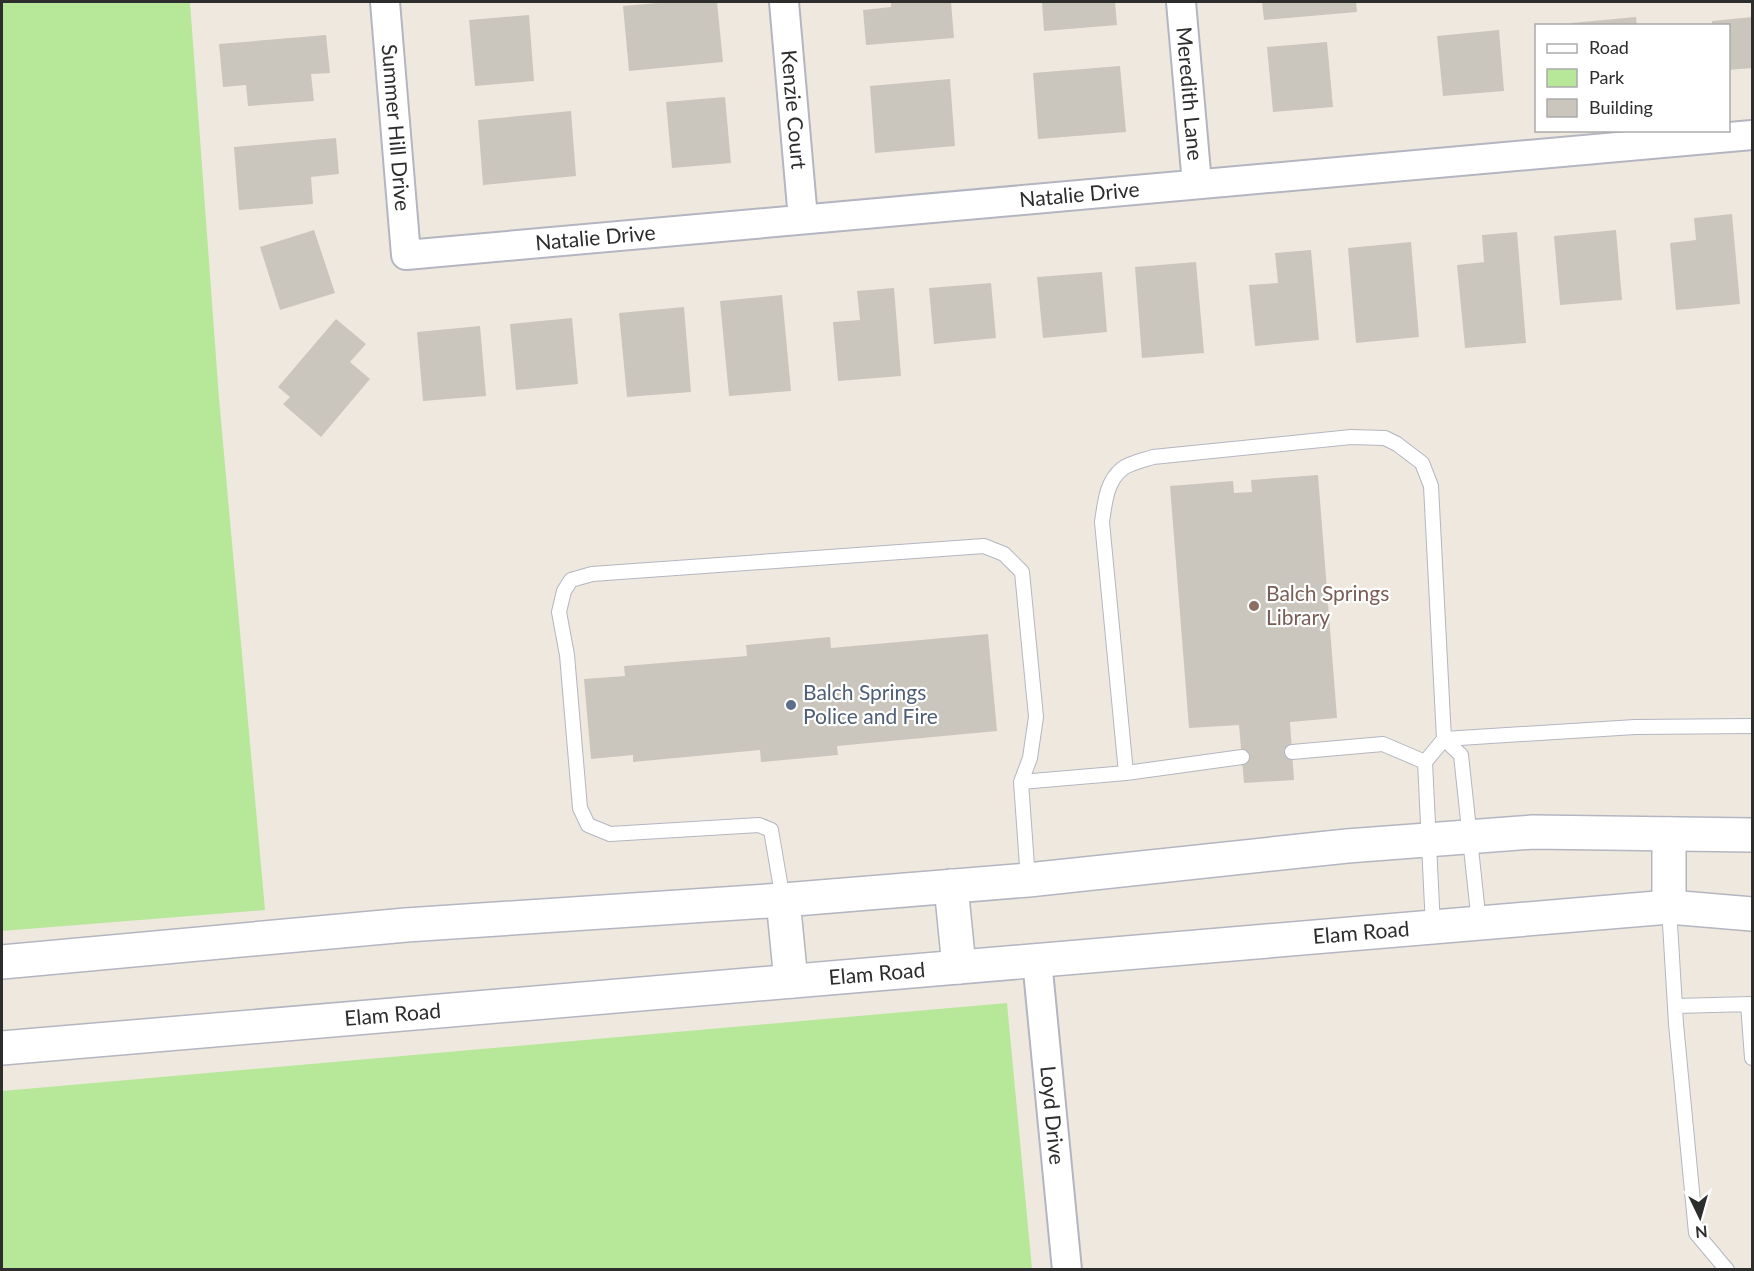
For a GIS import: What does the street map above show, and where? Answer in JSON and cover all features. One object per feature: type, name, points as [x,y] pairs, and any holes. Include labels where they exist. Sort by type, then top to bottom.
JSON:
[{"type":"main road","points":[[2,962],[406,925],[783,900],[1028,880],[1347,846],[1533,832],[1752,835]]},
{"type":"main road","points":[[1669,834],[1669,907]]},
{"type":"main road","points":[[951,886],[959,967]]},
{"type":"main road","points":[[783,900],[791,981]]},
{"type":"main road","name":"Elam Road","points":[[2,1048],[1669,907],[1752,914]]},
{"type":"street","name":"Summer Hill Drive","points":[[385,2],[406,255]]},
{"type":"street","name":"Kenzie Court","points":[[784,2],[804,219]]},
{"type":"street","name":"Meredith Lane","points":[[1181,2],[1197,184]]},
{"type":"street","name":"Natalie Drive","points":[[406,255],[1752,135]]},
{"type":"street","name":"Loyd Drive","points":[[1037,960],[1067,1269]]},
{"type":"lane","points":[[1126,772],[1102,522],[1110,485],[1123,468],[1153,458],[1351,437],[1385,438],[1397,444],[1422,463],[1431,486],[1444,739],[1425,762],[1433,927]]},
{"type":"lane","points":[[783,900],[771,830],[759,825],[610,834],[588,825],[580,808],[567,655],[559,612],[564,591],[571,580],[592,574],[984,546],[1004,554],[1022,572],[1035,706],[1030,758],[1021,782],[1028,880]]},
{"type":"lane","points":[[1444,739],[1635,727],[1752,726]]},
{"type":"lane","points":[[1444,739],[1461,755],[1479,923]]},
{"type":"lane","points":[[1292,752],[1383,744],[1425,762]]},
{"type":"lane","points":[[1021,782],[1126,772],[1242,757]]},
{"type":"lane","points":[[1669,907],[1675,1006],[1696,1233],[1726,1269]]},
{"type":"lane","points":[[1675,1006],[1750,1004],[1752,1059]]},
{"type":"green space","points":[[2,2],[190,2],[219,398],[265,910],[2,931]]},
{"type":"green space","points":[[1007,1003],[1032,1269],[2,1269],[2,1091]]},
{"type":"building","points":[[670,2],[717,2],[723,62],[629,71],[623,6]]},
{"type":"building","points":[[891,2],[951,2],[954,38],[866,45],[863,10],[891,7]]},
{"type":"building","points":[[1042,2],[1115,2],[1117,25],[1044,31]]},
{"type":"building","points":[[1262,2],[1356,2],[1357,12],[1264,20]]},
{"type":"building","points":[[529,15],[534,81],[475,86],[469,20]]},
{"type":"building","points":[[1636,17],[1637,24],[1571,24]]},
{"type":"building","points":[[1752,17],[1752,68],[1730,70],[1730,24],[1712,24],[1712,21]]},
{"type":"building","points":[[1499,30],[1504,91],[1443,96],[1437,36]]},
{"type":"building","points":[[326,35],[330,73],[311,74],[314,101],[248,106],[246,85],[223,87],[219,44]]},
{"type":"building","points":[[1327,42],[1333,107],[1273,112],[1267,47]]},
{"type":"building","points":[[1120,66],[1126,132],[1038,139],[1033,73]]},
{"type":"building","points":[[950,79],[955,146],[875,153],[870,86]]},
{"type":"building","points":[[725,97],[731,163],[672,168],[666,102]]},
{"type":"building","points":[[571,111],[576,176],[483,185],[478,120]]},
{"type":"building","points":[[336,138],[339,174],[311,177],[313,204],[239,210],[234,147]]},
{"type":"building","points":[[1732,214],[1740,304],[1676,310],[1670,243],[1696,240],[1694,218]]},
{"type":"building","points":[[314,230],[335,293],[280,310],[260,247]]},
{"type":"building","points":[[1616,230],[1622,300],[1560,305],[1554,236]]},
{"type":"building","points":[[1517,232],[1526,343],[1465,348],[1457,265],[1484,262],[1482,235]]},
{"type":"building","points":[[1411,242],[1419,337],[1356,343],[1348,248]]},
{"type":"building","points":[[1311,250],[1319,340],[1255,346],[1249,285],[1278,283],[1275,253]]},
{"type":"building","points":[[1196,262],[1204,353],[1142,358],[1135,267]]},
{"type":"building","points":[[1102,272],[1107,332],[1043,338],[1037,277]]},
{"type":"building","points":[[991,283],[996,338],[934,344],[929,288]]},
{"type":"building","points":[[894,288],[901,376],[838,381],[833,322],[860,320],[857,291]]},
{"type":"building","points":[[782,295],[791,391],[729,396],[720,301]]},
{"type":"building","points":[[684,307],[691,392],[627,397],[619,313]]},
{"type":"building","points":[[572,318],[578,384],[516,390],[510,324]]},
{"type":"building","points":[[336,319],[366,344],[350,362],[370,379],[321,437],[283,404],[290,397],[278,387]]},
{"type":"building","points":[[480,326],[486,396],[423,401],[417,332]]},
{"type":"building","name":"Balch Springs Library","points":[[1318,475],[1337,718],[1290,722],[1294,780],[1244,783],[1239,725],[1189,728],[1170,486],[1233,481],[1234,493],[1252,492],[1251,480]]},
{"type":"building","name":"Balch Springs Police and Fire","points":[[988,634],[997,731],[837,746],[838,755],[761,762],[760,750],[633,762],[633,755],[591,759],[584,679],[625,676],[624,666],[747,656],[746,645],[830,637],[831,648]]},
{"type":"place","name":"Balch Springs Library","points":[[1254,606]]},
{"type":"place","name":"Balch Springs Police and Fire","points":[[791,705]]}]
